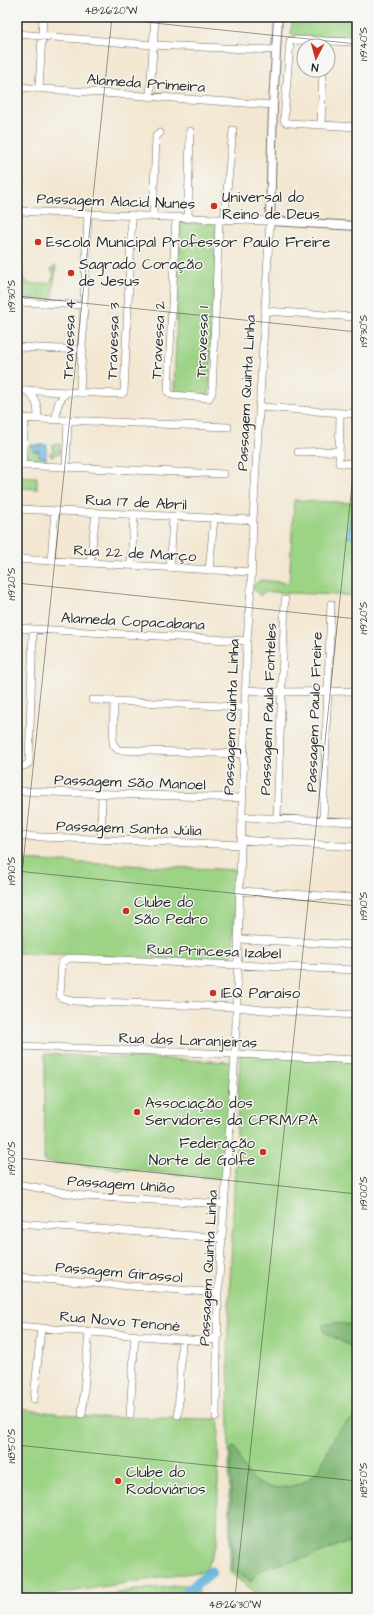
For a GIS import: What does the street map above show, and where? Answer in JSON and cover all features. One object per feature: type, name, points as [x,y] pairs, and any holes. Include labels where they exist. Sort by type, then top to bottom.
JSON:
[{"type":"main road","name":"Passagem Quinta Linha","points":[[270,221],[273,105],[278,17]]},
{"type":"main road","name":"Passagem Alacid Nunes","points":[[270,221],[357,226]]},
{"type":"street","points":[[39,89],[43,17]]},
{"type":"street","points":[[150,96],[154,17]]},
{"type":"street","points":[[17,34],[152,44],[276,50]]},
{"type":"street","points":[[296,40],[290,42],[284,120],[286,122],[357,127],[357,123]]},
{"type":"street","points":[[336,43],[357,42]]},
{"type":"street","points":[[321,125],[323,78]]},
{"type":"street","name":"Alameda Primeira","points":[[17,87],[273,105]]},
{"type":"street","name":"Travessa 1","points":[[212,393],[222,220],[233,130]]},
{"type":"street","points":[[188,218],[190,131]]},
{"type":"street","points":[[153,217],[156,136],[160,133]]},
{"type":"street","name":"Passagem Alacid Nunes","points":[[17,211],[270,221]]},
{"type":"street","name":"Travessa 4","points":[[80,393],[88,214]]},
{"type":"street","name":"Travessa 3","points":[[80,393],[121,394],[124,392],[132,216]]},
{"type":"street","name":"Travessa 2","points":[[176,218],[168,392],[172,395],[209,398],[212,393]]},
{"type":"street","name":"Passagem Quinta Linha","points":[[216,1417],[219,1336],[218,1293],[237,1007],[244,707],[270,221]]},
{"type":"street","points":[[17,302],[84,305]]},
{"type":"street","points":[[265,311],[357,317]]},
{"type":"street","points":[[17,346],[82,350]]},
{"type":"street","points":[[17,390],[80,393]]},
{"type":"street","points":[[26,390],[37,403],[38,419]]},
{"type":"street","points":[[56,420],[56,409],[60,398],[67,392]]},
{"type":"street","points":[[260,406],[340,414],[357,414]]},
{"type":"street","points":[[340,414],[339,463],[357,464]]},
{"type":"street","points":[[17,418],[228,427]]},
{"type":"street","points":[[25,419],[20,465],[224,474]]},
{"type":"street","points":[[66,467],[68,421]]},
{"type":"street","points":[[298,452],[339,451]]},
{"type":"street","points":[[17,509],[17,522]]},
{"type":"street","name":"Rua 17 de Abril","points":[[17,509],[253,520]]},
{"type":"street","points":[[51,561],[55,511]]},
{"type":"street","points":[[90,563],[96,513]]},
{"type":"street","points":[[131,565],[134,515]]},
{"type":"street","points":[[170,568],[174,517]]},
{"type":"street","points":[[209,570],[214,519]]},
{"type":"street","name":"Rua 22 de Março","points":[[17,559],[251,572]]},
{"type":"street","name":"Passagem Paula Fonteles","points":[[278,819],[285,600]]},
{"type":"street","name":"Passagem Paulo Freire","points":[[324,821],[331,604]]},
{"type":"street","name":"Alameda Copacabana","points":[[17,628],[247,641]]},
{"type":"street","points":[[17,766],[24,766],[29,763],[33,629]]},
{"type":"street","points":[[245,690],[282,692],[357,691]]},
{"type":"street","points":[[92,700],[244,707]]},
{"type":"street","points":[[114,702],[113,744],[118,750],[243,754]]},
{"type":"street","name":"Passagem São Manoel","points":[[17,791],[243,798]]},
{"type":"street","points":[[101,840],[102,794]]},
{"type":"street","points":[[242,817],[357,822]]},
{"type":"street","name":"Passagem Santa Júlia","points":[[17,836],[101,840],[241,842],[357,847]]},
{"type":"street","points":[[239,891],[357,898]]},
{"type":"street","points":[[238,939],[357,944]]},
{"type":"street","name":"Rua Princesa Izabel","points":[[237,1007],[66,1000],[60,996],[61,966],[62,962],[70,958],[357,970]]},
{"type":"street","points":[[237,1007],[263,1010],[357,1015]]},
{"type":"street","name":"Rua das Laranjeiras","points":[[17,1047],[235,1054],[357,1060]]},
{"type":"street","name":"Passagem União","points":[[17,1184],[83,1196],[224,1204]]},
{"type":"street","points":[[17,1223],[222,1238]]},
{"type":"street","name":"Passagem Girassol","points":[[17,1277],[218,1293]]},
{"type":"street","name":"Rua Novo Tenoné","points":[[17,1326],[182,1339],[211,1340],[219,1336]]},
{"type":"street","points":[[34,1400],[41,1328]]},
{"type":"street","points":[[82,1414],[89,1331]]},
{"type":"street","points":[[130,1415],[135,1335]]},
{"type":"street","points":[[178,1415],[182,1339]]},
{"type":"green space","points":[[292,17],[357,17],[357,38],[291,35]]},
{"type":"green space","points":[[180,222],[218,224],[209,396],[174,394]]},
{"type":"green space","points":[[56,266],[52,300],[17,298],[17,268],[22,270],[22,276],[28,284],[50,283],[54,275],[51,269]]},
{"type":"green space","points":[[53,444],[60,444],[60,454],[50,456],[50,452],[53,452]]},
{"type":"green space","points":[[29,445],[32,445],[33,451],[39,451],[40,457],[46,458],[46,461],[28,459]]},
{"type":"green space","points":[[17,476],[37,477],[37,489],[17,488]]},
{"type":"green space","points":[[294,500],[357,503],[357,596],[264,592],[260,596],[252,587],[260,580],[289,583]]},
{"type":"green space","name":"Clube do São Pedro","points":[[17,860],[238,870],[232,961],[17,953]]},
{"type":"green space","points":[[240,1053],[357,1060],[357,1598],[263,1598],[230,1573],[228,1329]]},
{"type":"green space","name":"Associação dos Servidores da CPRM/PA","points":[[45,1054],[232,1062],[225,1179],[44,1162]]},
{"type":"green space","points":[[333,1323],[357,1325],[357,1350],[324,1332],[323,1325]]},
{"type":"green space","name":"Clube do Rodoviários","points":[[17,1409],[94,1417],[219,1419],[217,1544],[205,1571],[30,1598],[17,1598]]},
{"type":"green space","points":[[357,1416],[357,1540],[342,1544],[306,1558],[269,1566],[258,1572],[251,1582],[232,1570],[231,1451],[233,1447],[236,1448],[247,1472],[262,1485],[280,1488],[292,1486],[310,1478],[316,1472],[338,1431]]},
{"type":"green space","points":[[199,1585],[198,1598],[92,1598],[136,1590]]},
{"type":"water","points":[[32,445],[47,445],[46,458],[39,457],[39,451],[33,451]]},
{"type":"water","points":[[353,508],[357,509],[357,539],[347,537]]},
{"type":"waterway","points":[[180,1598],[211,1572]]},
{"type":"place","name":"Universal do Reino de Deus","points":[[214,206]]},
{"type":"place","name":"Escola Municipal Professor Paulo Freire","points":[[38,242]]},
{"type":"place","name":"Sagrado Coração de Jesus","points":[[71,273]]},
{"type":"place","name":"Clube do São Pedro","points":[[126,911]]},
{"type":"place","name":"IEQ Paraíso","points":[[213,993]]},
{"type":"place","name":"Associação dos Servidores da CPRM/PA","points":[[137,1112]]},
{"type":"place","name":"Federação Norte de Golfe","points":[[263,1152]]},
{"type":"place","name":"Clube do Rodoviários","points":[[118,1481]]}]
